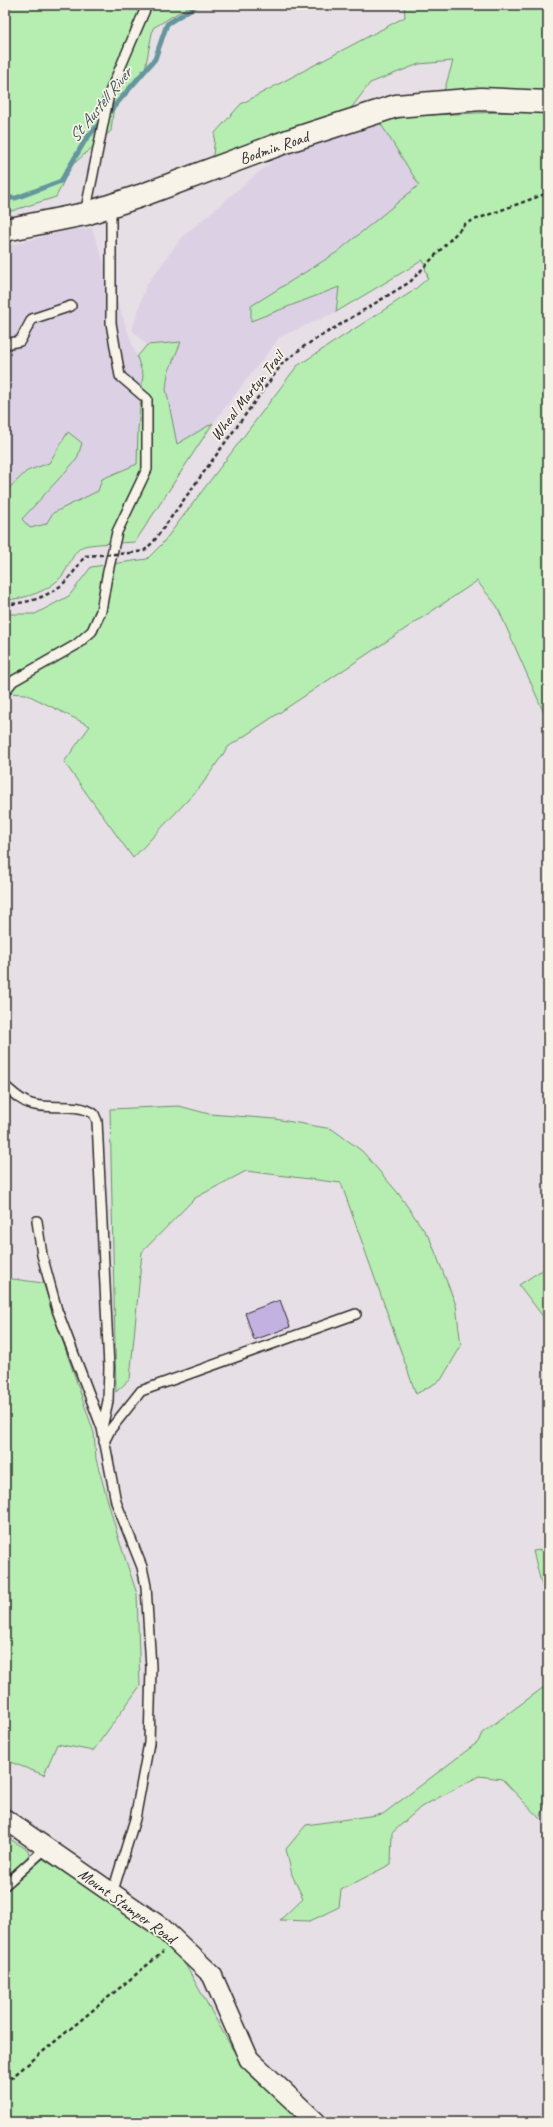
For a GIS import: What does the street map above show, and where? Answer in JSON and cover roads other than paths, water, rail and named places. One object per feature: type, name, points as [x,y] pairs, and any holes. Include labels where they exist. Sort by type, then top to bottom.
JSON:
[{"type":"main road","name":"Bodmin Road","points":[[5,230],[85,214],[111,206],[288,141],[396,106],[481,99],[548,102]]},
{"type":"street","name":"Mount Stamper Road","points":[[5,1819],[161,1927],[212,1975],[249,2059],[316,2122]]},
{"type":"lane","points":[[85,214],[109,94],[147,5]]},
{"type":"lane","points":[[5,691],[13,681],[76,645],[92,631],[101,611],[117,532],[147,469],[147,399],[120,376],[112,323],[111,206]]},
{"type":"lane","points":[[5,344],[20,341],[32,319],[71,306]]},
{"type":"lane","points":[[5,1086],[17,1097],[29,1104],[49,1107],[82,1108],[94,1114],[97,1121],[109,1367],[108,1401],[102,1428]]},
{"type":"lane","points":[[36,1221],[42,1255],[57,1310],[102,1428],[116,1502],[142,1567],[146,1586],[151,1667],[149,1743],[135,1819],[112,1894]]},
{"type":"lane","points":[[104,1442],[110,1430],[141,1391],[356,1314]]},
{"type":"lane","points":[[5,1885],[46,1848]]},
{"type":"waterway","name":"St Austell River","points":[[5,198],[16,198],[61,181],[86,139],[155,59],[167,24],[197,5]]},
{"type":"waterway","name":"St Austell River","points":[[253,5],[363,5]]}]
